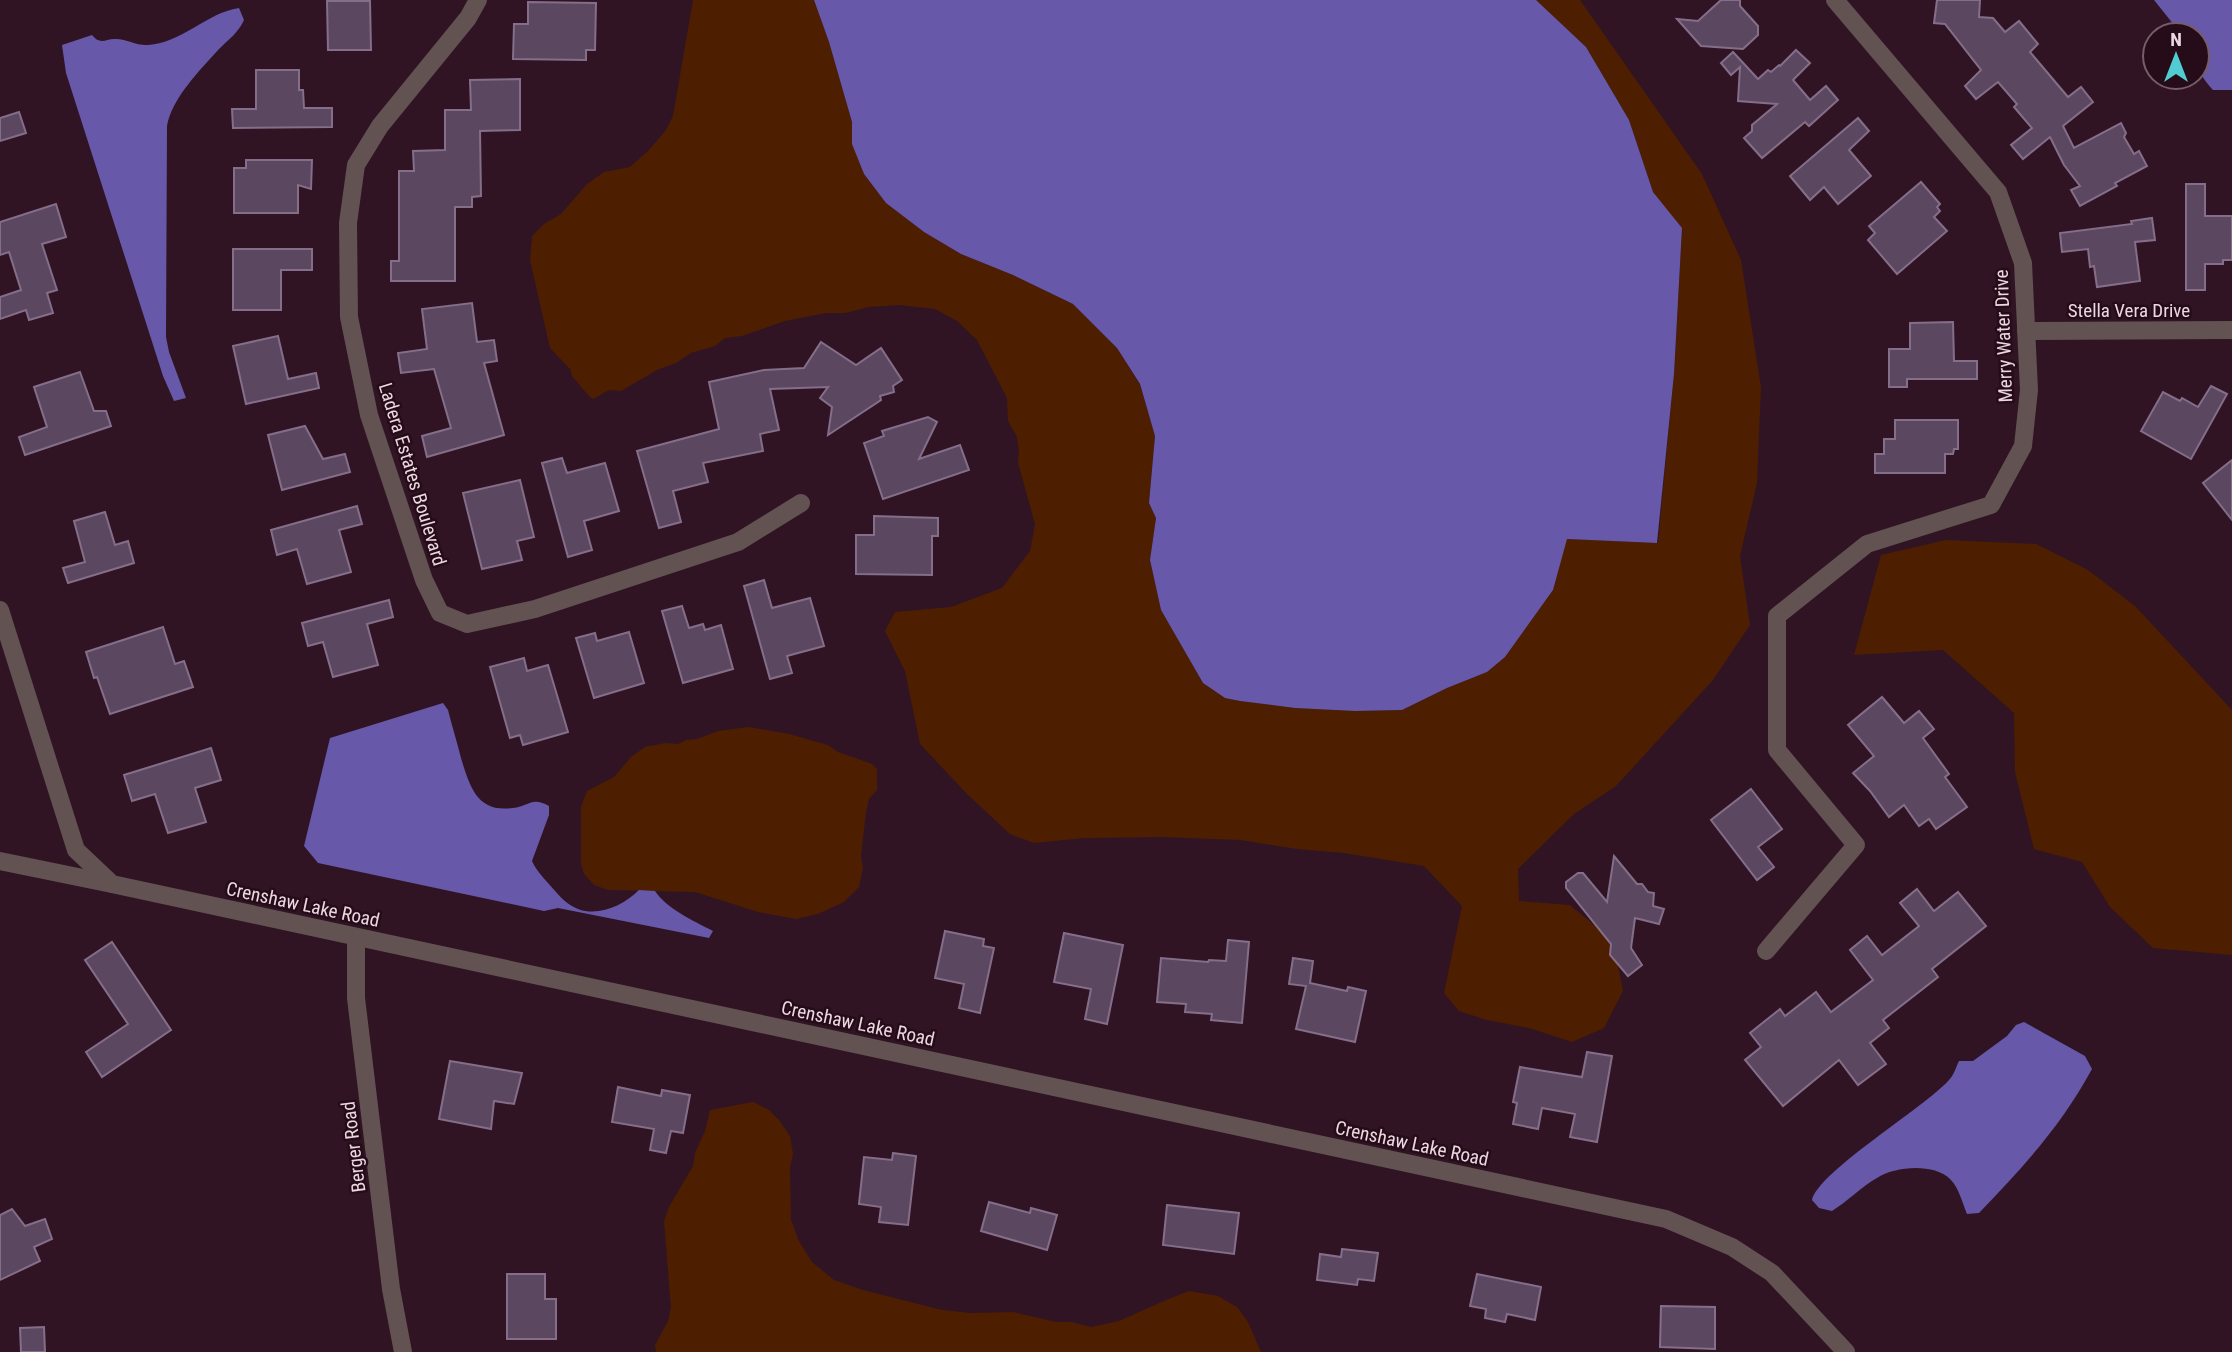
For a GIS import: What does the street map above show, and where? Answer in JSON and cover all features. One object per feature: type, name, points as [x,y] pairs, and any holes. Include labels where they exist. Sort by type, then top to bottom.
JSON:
[{"type":"street","name":"Ladera Estates Boulevard","points":[[478,0],[468,18],[380,126],[356,165],[348,223],[349,317],[369,415],[424,580],[440,613],[467,624],[535,609],[738,542],[801,503]]},
{"type":"street","name":"Merry Water Drive","points":[[1766,951],[1856,845],[1777,750],[1777,616],[1867,544],[1991,505],[2023,446],[2029,390],[2023,263],[1998,192],[1835,0]]},
{"type":"street","name":"Stella Vera Drive","points":[[2026,331],[2231,331]]},
{"type":"street","points":[[0,610],[76,850],[112,884]]},
{"type":"street","name":"Crenshaw Lake Road","points":[[0,861],[1666,1219],[1732,1247],[1772,1273],[1846,1352]]},
{"type":"street","name":"Berger Road","points":[[356,937],[356,998],[392,1295],[403,1352]]},
{"type":"shaded area","points":[[693,0],[814,0],[852,122],[853,144],[864,174],[886,203],[924,232],[961,254],[1073,304],[1117,348],[1140,385],[1155,436],[1149,503],[1156,518],[1150,561],[1161,610],[1203,683],[1225,698],[1240,701],[1295,708],[1355,711],[1402,710],[1487,672],[1505,657],[1553,590],[1566,539],[1658,543],[1674,374],[1682,229],[1653,192],[1629,120],[1586,47],[1536,0],[1580,0],[1702,174],[1741,260],[1761,387],[1757,483],[1740,556],[1750,625],[1713,680],[1616,786],[1574,814],[1518,869],[1519,901],[1570,905],[1613,941],[1623,991],[1604,1028],[1572,1042],[1529,1028],[1487,1020],[1459,1011],[1444,993],[1462,906],[1424,866],[1240,840],[1085,838],[1034,843],[1010,834],[967,794],[920,744],[905,671],[885,631],[895,612],[951,607],[1002,588],[1030,551],[1035,524],[1018,463],[1017,437],[1008,421],[1007,398],[977,340],[957,321],[935,309],[899,305],[826,313],[785,321],[742,336],[725,338],[715,346],[691,353],[621,391],[609,390],[593,399],[588,395],[572,376],[570,369],[550,348],[530,260],[532,236],[544,224],[561,214],[587,184],[604,172],[630,167],[666,130],[673,116]]},
{"type":"shaded area","points":[[814,0],[1536,0],[1586,47],[1629,120],[1653,192],[1682,228],[1674,374],[1657,543],[1567,539],[1553,590],[1505,657],[1487,672],[1402,710],[1295,708],[1225,698],[1203,683],[1161,610],[1150,560],[1156,518],[1149,503],[1155,436],[1140,384],[1117,348],[1073,304],[961,254],[924,232],[886,203],[864,174],[852,144],[852,122]]},
{"type":"shaded area","points":[[2154,0],[2232,0],[2232,90],[2213,90],[2211,87],[2211,21],[2171,21]]},
{"type":"shaded area","points":[[239,8],[244,20],[242,24],[188,85],[175,105],[167,126],[166,337],[186,398],[174,401],[163,376],[66,73],[62,45],[92,35],[101,41],[120,39],[144,45],[160,43],[227,11]]},
{"type":"shaded area","points":[[1946,540],[2036,544],[2088,570],[2135,606],[2232,710],[2232,955],[2153,948],[2110,907],[2082,862],[2034,849],[2015,772],[2014,713],[1943,650],[1854,655],[1881,555]]},
{"type":"shaded area","points":[[443,703],[448,710],[468,779],[483,802],[501,808],[513,808],[534,802],[549,806],[549,815],[532,861],[565,901],[578,909],[594,912],[619,905],[639,890],[655,891],[674,909],[713,931],[709,938],[558,908],[544,911],[318,863],[304,846],[330,738]]},
{"type":"shaded area","points":[[749,727],[828,745],[838,752],[872,764],[877,769],[877,790],[869,799],[866,812],[861,856],[863,868],[859,887],[844,902],[818,914],[796,919],[758,912],[695,892],[608,890],[594,885],[584,874],[581,864],[581,807],[587,791],[614,777],[631,757],[645,747],[665,743],[678,744],[718,731]]},
{"type":"shaded area","points":[[2024,1022],[2085,1056],[2092,1069],[2068,1109],[2041,1145],[1979,1213],[1967,1214],[1950,1179],[1925,1168],[1904,1169],[1885,1174],[1832,1211],[1819,1208],[1812,1200],[1833,1173],[1949,1080],[1959,1061],[1973,1061],[2007,1036],[2016,1025]]},
{"type":"shaded area","points":[[753,1102],[769,1110],[790,1136],[793,1154],[790,1167],[791,1220],[799,1241],[812,1262],[834,1280],[942,1310],[971,1313],[1013,1312],[1091,1327],[1119,1321],[1189,1291],[1218,1296],[1237,1307],[1248,1322],[1261,1352],[656,1352],[655,1345],[668,1321],[671,1308],[664,1221],[669,1207],[693,1166],[710,1110]]},
{"type":"building","points":[[1721,0],[1740,0],[1740,6],[1758,26],[1758,35],[1743,49],[1701,46],[1677,19],[1698,21]]},
{"type":"building","points":[[1937,0],[1980,0],[1979,17],[1993,18],[2005,32],[2019,21],[2038,44],[2030,52],[2068,97],[2081,87],[2093,102],[2063,126],[2074,148],[2121,123],[2126,133],[2124,137],[2134,154],[2139,151],[2147,166],[2080,206],[2071,190],[2080,186],[2064,165],[2050,137],[2023,159],[2011,145],[2032,128],[2014,107],[2017,104],[1998,82],[1976,99],[1965,86],[1981,70],[1945,24],[1934,23]]},
{"type":"building","points":[[327,1],[370,1],[371,50],[328,50]]},
{"type":"building","points":[[528,2],[596,3],[595,50],[586,50],[586,60],[513,59],[514,24],[528,24]]},
{"type":"building","points":[[1796,50],[1810,63],[1793,80],[1810,100],[1826,86],[1838,100],[1809,126],[1805,122],[1762,158],[1744,138],[1752,131],[1752,125],[1777,104],[1738,101],[1740,67],[1731,75],[1721,63],[1733,52],[1758,79],[1768,70],[1771,72],[1780,66]]},
{"type":"building","points":[[256,70],[299,70],[299,90],[303,90],[304,108],[332,108],[332,127],[233,128],[232,109],[256,109]]},
{"type":"building","points":[[520,79],[520,130],[480,131],[481,196],[472,197],[472,207],[455,207],[455,281],[391,281],[391,261],[399,261],[399,171],[414,171],[413,151],[445,150],[445,110],[471,110],[470,80]]},
{"type":"building","points":[[19,112],[26,133],[0,141],[0,118]]},
{"type":"building","points":[[1858,118],[1869,131],[1849,150],[1871,176],[1838,204],[1824,187],[1810,200],[1790,176]]},
{"type":"building","points":[[246,160],[312,160],[311,189],[298,185],[298,213],[234,213],[234,168],[246,168]]},
{"type":"building","points":[[1921,182],[1940,204],[1937,207],[1940,211],[1934,217],[1947,231],[1897,274],[1868,240],[1875,233],[1869,226]]},
{"type":"building","points":[[2186,184],[2205,184],[2205,216],[2232,216],[2232,260],[2223,260],[2223,264],[2205,264],[2205,290],[2186,290]]},
{"type":"building","points":[[56,204],[66,237],[42,244],[57,290],[47,293],[53,313],[29,320],[26,310],[0,319],[0,297],[21,290],[9,252],[0,255],[0,222]]},
{"type":"building","points":[[2152,218],[2155,240],[2135,242],[2140,281],[2097,287],[2094,266],[2090,267],[2088,249],[2062,252],[2060,233],[2132,224],[2131,221]]},
{"type":"building","points":[[233,249],[312,249],[312,270],[281,270],[281,310],[233,310]]},
{"type":"building","points":[[472,303],[477,342],[494,340],[497,361],[484,363],[504,435],[427,457],[422,436],[451,428],[434,369],[401,373],[398,353],[427,349],[422,309]]},
{"type":"building","points":[[1953,322],[1954,361],[1977,361],[1977,379],[1907,379],[1907,387],[1889,387],[1889,349],[1910,349],[1910,323]]},
{"type":"building","points":[[278,336],[288,379],[316,373],[319,388],[246,404],[233,346]]},
{"type":"building","points":[[821,342],[856,365],[881,348],[902,380],[893,386],[894,392],[880,396],[881,400],[828,435],[832,407],[820,398],[828,387],[770,389],[779,430],[760,434],[763,451],[703,463],[708,482],[673,491],[681,522],[659,528],[637,451],[719,429],[709,382],[764,370],[804,368]]},
{"type":"building","points":[[80,372],[94,411],[106,411],[111,426],[25,455],[19,437],[47,427],[34,387]]},
{"type":"building","points":[[2211,386],[2227,394],[2191,459],[2141,431],[2163,392],[2198,407]]},
{"type":"building","points":[[928,417],[937,422],[919,459],[960,445],[969,470],[883,499],[864,443],[884,436],[882,431]]},
{"type":"building","points":[[1895,420],[1958,420],[1958,449],[1954,449],[1953,454],[1945,454],[1945,473],[1875,473],[1875,454],[1884,454],[1884,439],[1895,439]]},
{"type":"building","points":[[305,426],[323,459],[345,454],[350,472],[282,490],[268,435]]},
{"type":"building","points":[[562,458],[567,473],[605,463],[619,511],[584,521],[592,550],[568,557],[542,463]]},
{"type":"building","points":[[2232,460],[2232,520],[2203,483]]},
{"type":"building","points":[[520,480],[534,537],[517,541],[522,560],[482,569],[463,493]]},
{"type":"building","points":[[357,506],[362,524],[339,530],[351,572],[307,584],[297,549],[277,555],[271,530]]},
{"type":"building","points":[[105,512],[115,545],[128,541],[134,563],[68,583],[63,568],[85,562],[74,521]]},
{"type":"building","points":[[874,516],[938,518],[938,536],[932,536],[932,575],[856,574],[856,535],[874,535]]},
{"type":"building","points":[[764,580],[772,608],[810,598],[824,646],[787,656],[792,673],[770,679],[744,586]]},
{"type":"building","points":[[389,600],[393,617],[367,624],[378,665],[333,677],[323,642],[308,646],[302,623]]},
{"type":"building","points":[[682,606],[689,628],[703,624],[705,630],[721,625],[733,669],[683,683],[662,611]]},
{"type":"building","points":[[163,627],[175,664],[184,661],[193,687],[110,714],[86,652]]},
{"type":"building","points":[[629,632],[644,683],[594,698],[576,638],[595,633],[597,641]]},
{"type":"building","points":[[524,658],[527,671],[548,665],[568,732],[523,745],[520,735],[510,738],[490,667]]},
{"type":"building","points":[[1882,697],[1904,723],[1919,711],[1934,729],[1923,738],[1949,774],[1945,777],[1967,807],[1936,829],[1929,819],[1919,826],[1904,805],[1889,817],[1853,773],[1874,756],[1848,725]]},
{"type":"building","points":[[211,748],[221,780],[195,788],[206,822],[168,833],[155,794],[132,801],[124,775]]},
{"type":"building","points":[[1751,789],[1782,829],[1758,847],[1774,867],[1757,880],[1711,820]]},
{"type":"building","points":[[1614,856],[1637,884],[1642,884],[1648,892],[1654,893],[1653,906],[1664,909],[1659,924],[1635,918],[1631,948],[1642,965],[1628,976],[1610,955],[1611,944],[1566,888],[1566,882],[1578,873],[1583,873],[1607,902]]},
{"type":"building","points":[[1917,889],[1934,911],[1958,892],[1986,926],[1932,969],[1938,977],[1883,1020],[1889,1028],[1870,1043],[1886,1064],[1858,1085],[1839,1060],[1783,1106],[1745,1060],[1761,1047],[1750,1033],[1780,1009],[1785,1016],[1816,992],[1831,1012],[1873,980],[1850,950],[1867,936],[1882,955],[1919,926],[1900,903]]},
{"type":"building","points":[[945,931],[984,939],[983,946],[994,948],[980,1013],[959,1008],[964,984],[935,978]]},
{"type":"building","points":[[1064,933],[1123,945],[1107,1024],[1085,1019],[1091,989],[1054,982]]},
{"type":"building","points":[[1228,940],[1249,942],[1242,1023],[1211,1020],[1212,1014],[1185,1012],[1186,1004],[1157,1002],[1161,958],[1226,961]]},
{"type":"building","points":[[112,942],[171,1030],[102,1077],[86,1052],[128,1024],[85,960]]},
{"type":"building","points":[[1293,958],[1313,961],[1310,983],[1347,991],[1348,987],[1366,991],[1355,1042],[1296,1029],[1306,986],[1289,984]]},
{"type":"building","points":[[1587,1052],[1612,1056],[1597,1142],[1570,1137],[1575,1114],[1542,1108],[1538,1129],[1513,1124],[1517,1103],[1513,1102],[1520,1067],[1582,1077]]},
{"type":"building","points":[[450,1061],[522,1073],[514,1104],[494,1101],[491,1129],[439,1119]]},
{"type":"building","points":[[618,1087],[661,1096],[662,1090],[690,1095],[683,1133],[671,1131],[666,1153],[650,1150],[654,1129],[612,1122]]},
{"type":"building","points":[[893,1153],[916,1156],[908,1225],[879,1222],[881,1207],[859,1204],[864,1157],[892,1160]]},
{"type":"building","points":[[989,1202],[1030,1213],[1031,1208],[1057,1215],[1047,1250],[981,1231]]},
{"type":"building","points":[[1167,1205],[1239,1213],[1234,1254],[1163,1245]]},
{"type":"building","points":[[12,1209],[25,1226],[45,1219],[52,1239],[34,1247],[40,1261],[0,1280],[0,1215]]},
{"type":"building","points":[[1342,1249],[1378,1253],[1374,1281],[1358,1279],[1357,1285],[1317,1280],[1320,1254],[1341,1257]]},
{"type":"building","points":[[507,1274],[545,1274],[545,1299],[556,1299],[556,1339],[507,1339]]},
{"type":"building","points":[[1477,1274],[1541,1287],[1535,1320],[1507,1314],[1505,1322],[1485,1318],[1486,1309],[1470,1306]]},
{"type":"building","points":[[1661,1306],[1715,1307],[1715,1349],[1660,1347]]},
{"type":"building","points":[[44,1327],[45,1352],[21,1352],[20,1328]]}]
